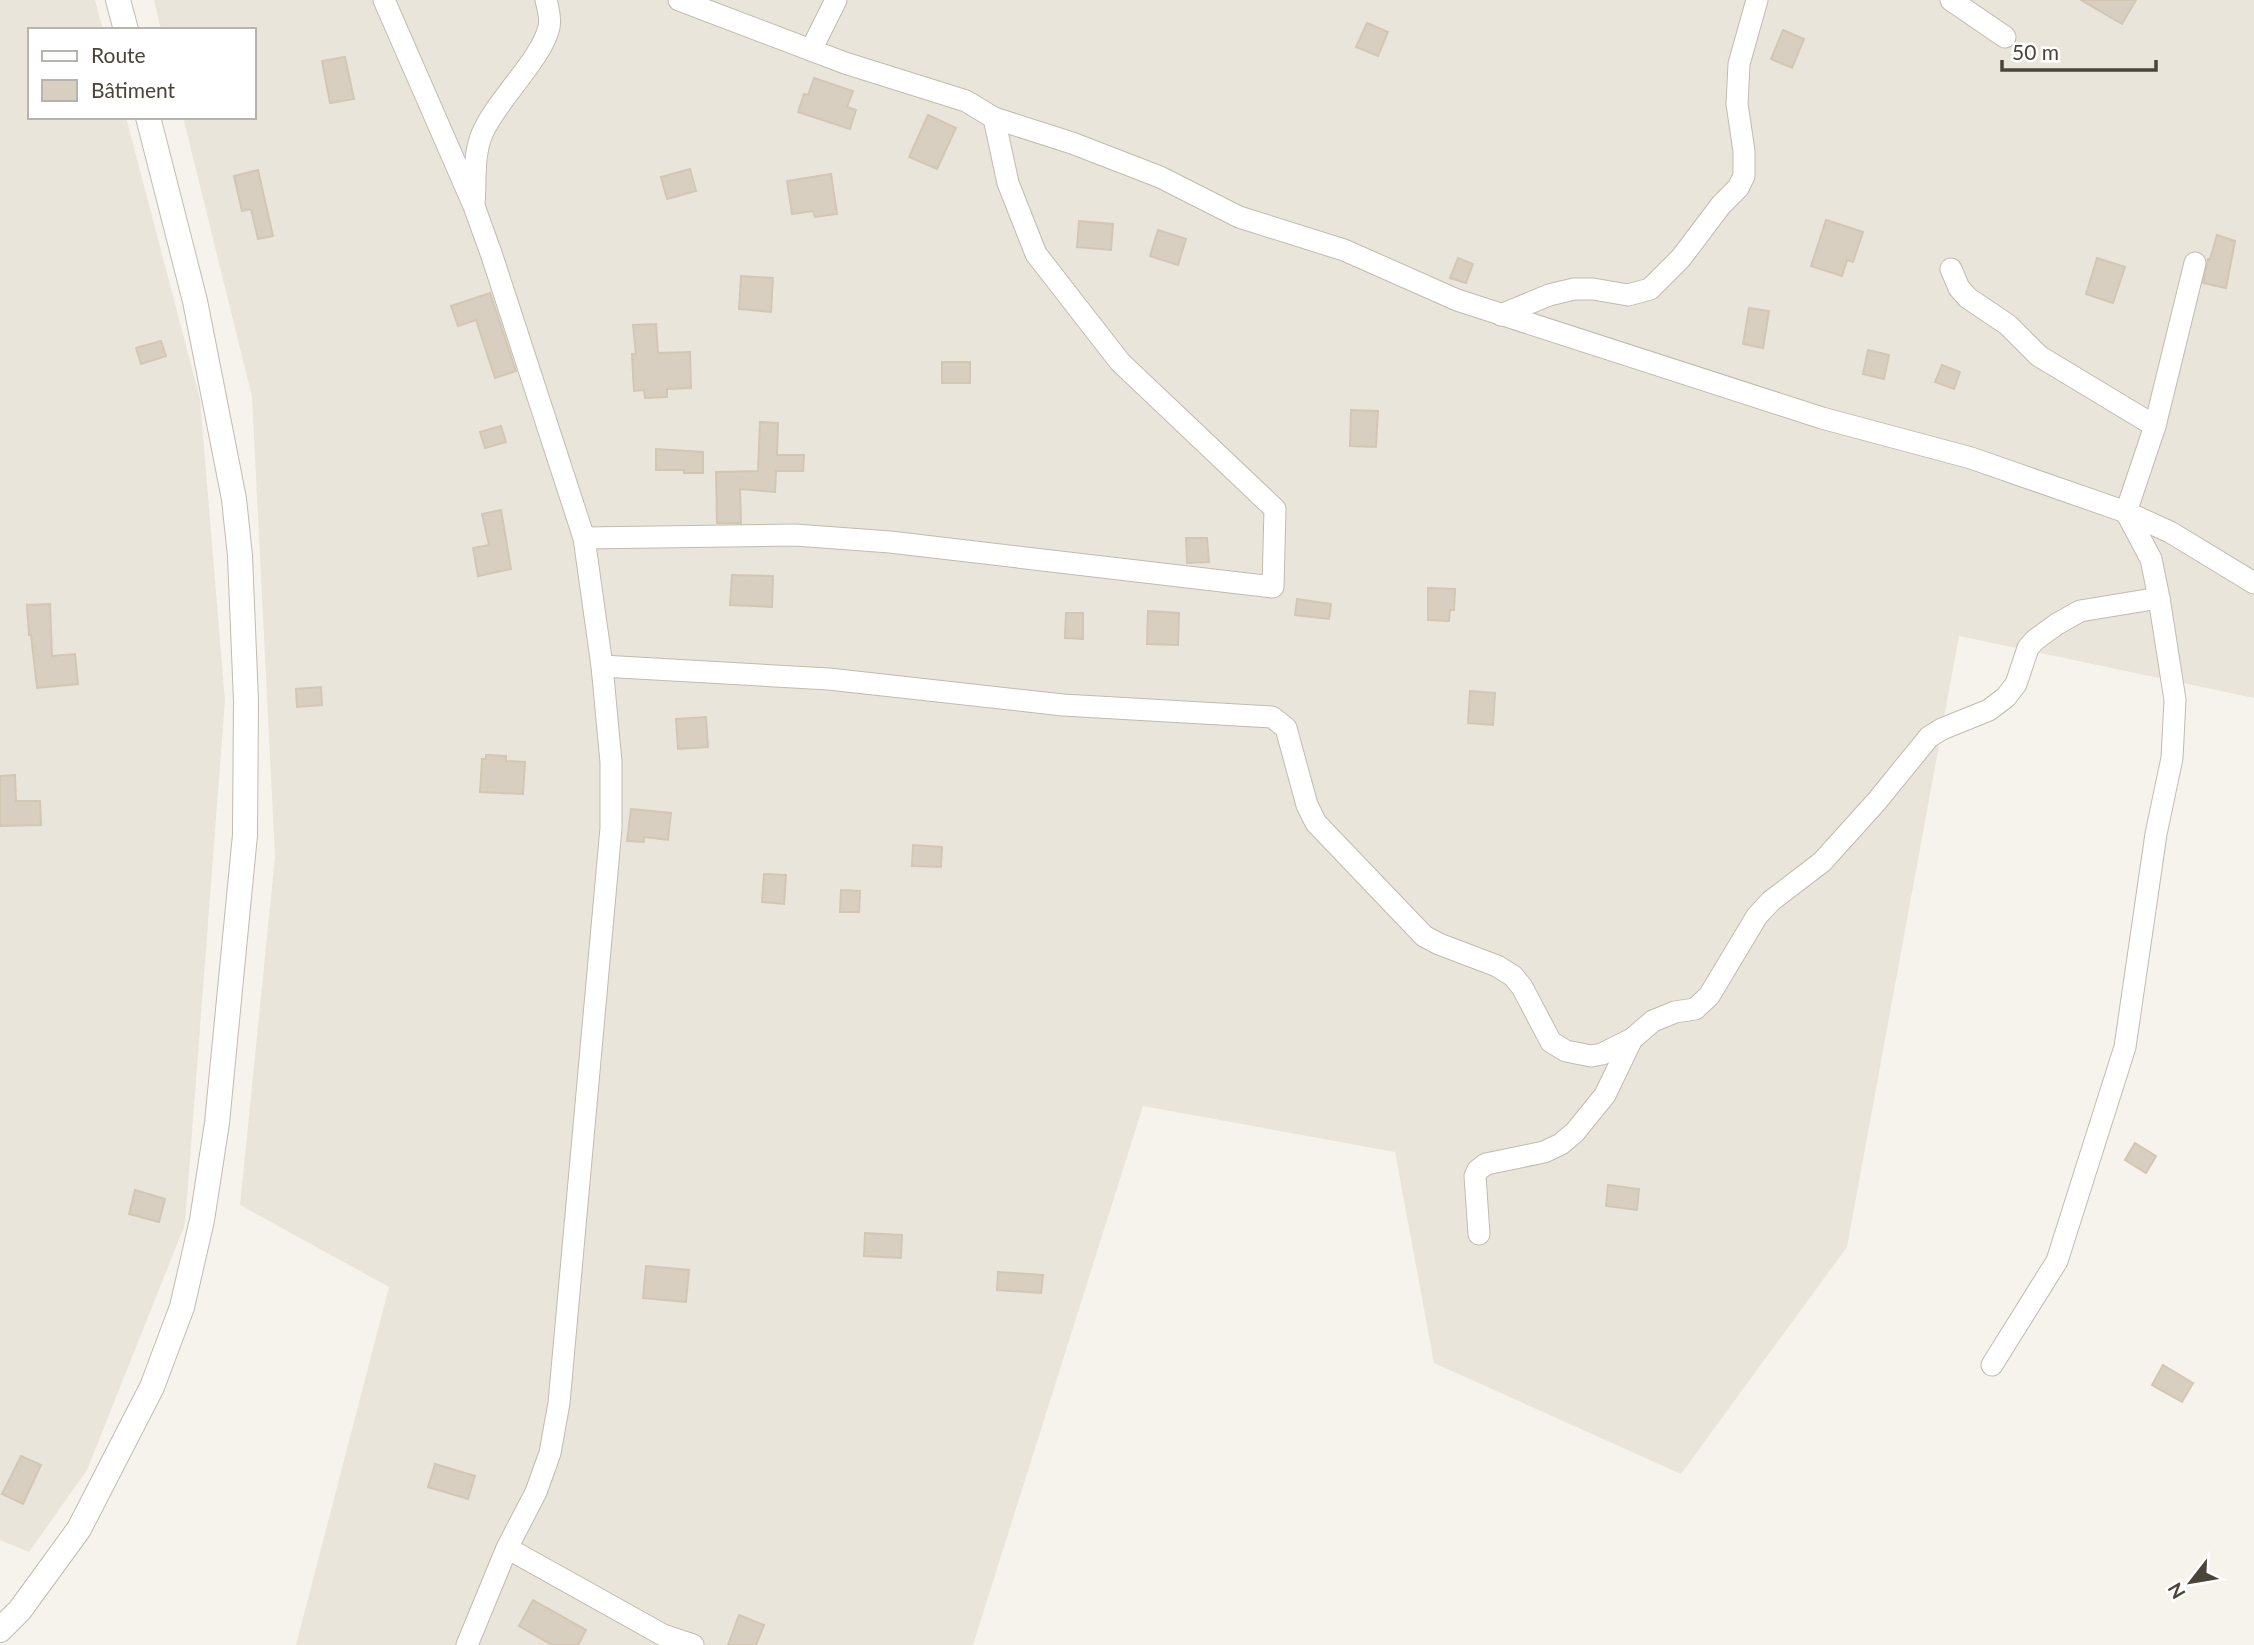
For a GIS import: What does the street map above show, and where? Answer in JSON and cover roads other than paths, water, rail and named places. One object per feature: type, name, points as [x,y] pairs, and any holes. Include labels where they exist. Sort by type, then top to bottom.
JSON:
[{"type":"street","points":[[118,0],[125,28]]},
{"type":"street","points":[[384,0],[474,206],[584,538],[602,666],[611,761],[611,828],[559,1403],[550,1453],[536,1492],[507,1548],[467,1645]]},
{"type":"street","points":[[474,206],[476,151],[491,115],[539,49],[547,33],[550,24],[545,0]]},
{"type":"street","points":[[679,0],[845,63],[941,92],[979,107],[994,118],[1160,177],[1239,217],[1344,250],[1457,300],[1822,418],[1970,457],[2126,512],[2170,532],[2254,583]]},
{"type":"street","points":[[811,50],[836,0]]},
{"type":"street","points":[[1501,315],[1549,295],[1574,289],[1628,295],[1650,289],[1681,258],[1721,205],[1738,188],[1744,176],[1744,151],[1737,104],[1739,64],[1757,0]]},
{"type":"street","points":[[1951,0],[2005,37]]},
{"type":"street","points":[[584,538],[794,535],[876,541],[1273,587],[1275,509],[1120,362],[1036,254],[1008,183],[994,118]]},
{"type":"street","points":[[0,1630],[20,1610],[79,1529],[152,1387],[182,1307],[202,1220],[217,1123],[246,835],[246,701],[240,556],[234,499],[195,301],[149,119]]},
{"type":"street","points":[[1992,1364],[2057,1261],[2125,1047],[2157,834],[2172,758],[2175,700],[2151,559],[2126,512],[2155,426],[2194,263]]},
{"type":"street","points":[[1951,269],[1959,288],[1968,298],[2008,325],[2039,356],[2155,426]]},
{"type":"street","points":[[602,666],[829,679],[1063,705],[1272,717],[1286,728],[1307,805],[1316,823],[1424,936],[1497,966],[1513,976],[1522,987],[1551,1042],[1566,1051],[1591,1056],[1602,1054],[1632,1039],[1653,1021],[1675,1012],[1695,1009],[1709,996],[1757,916],[1771,901],[1822,862],[1930,737],[1942,729],[1989,710],[2006,697],[2016,684],[2028,648],[2035,640],[2080,611],[2159,598]]},
{"type":"street","points":[[1479,1234],[1475,1176],[1478,1170],[1486,1164],[1544,1152],[1562,1144],[1605,1095],[1632,1039]]},
{"type":"street","points":[[507,1548],[663,1634],[693,1645]]}]
